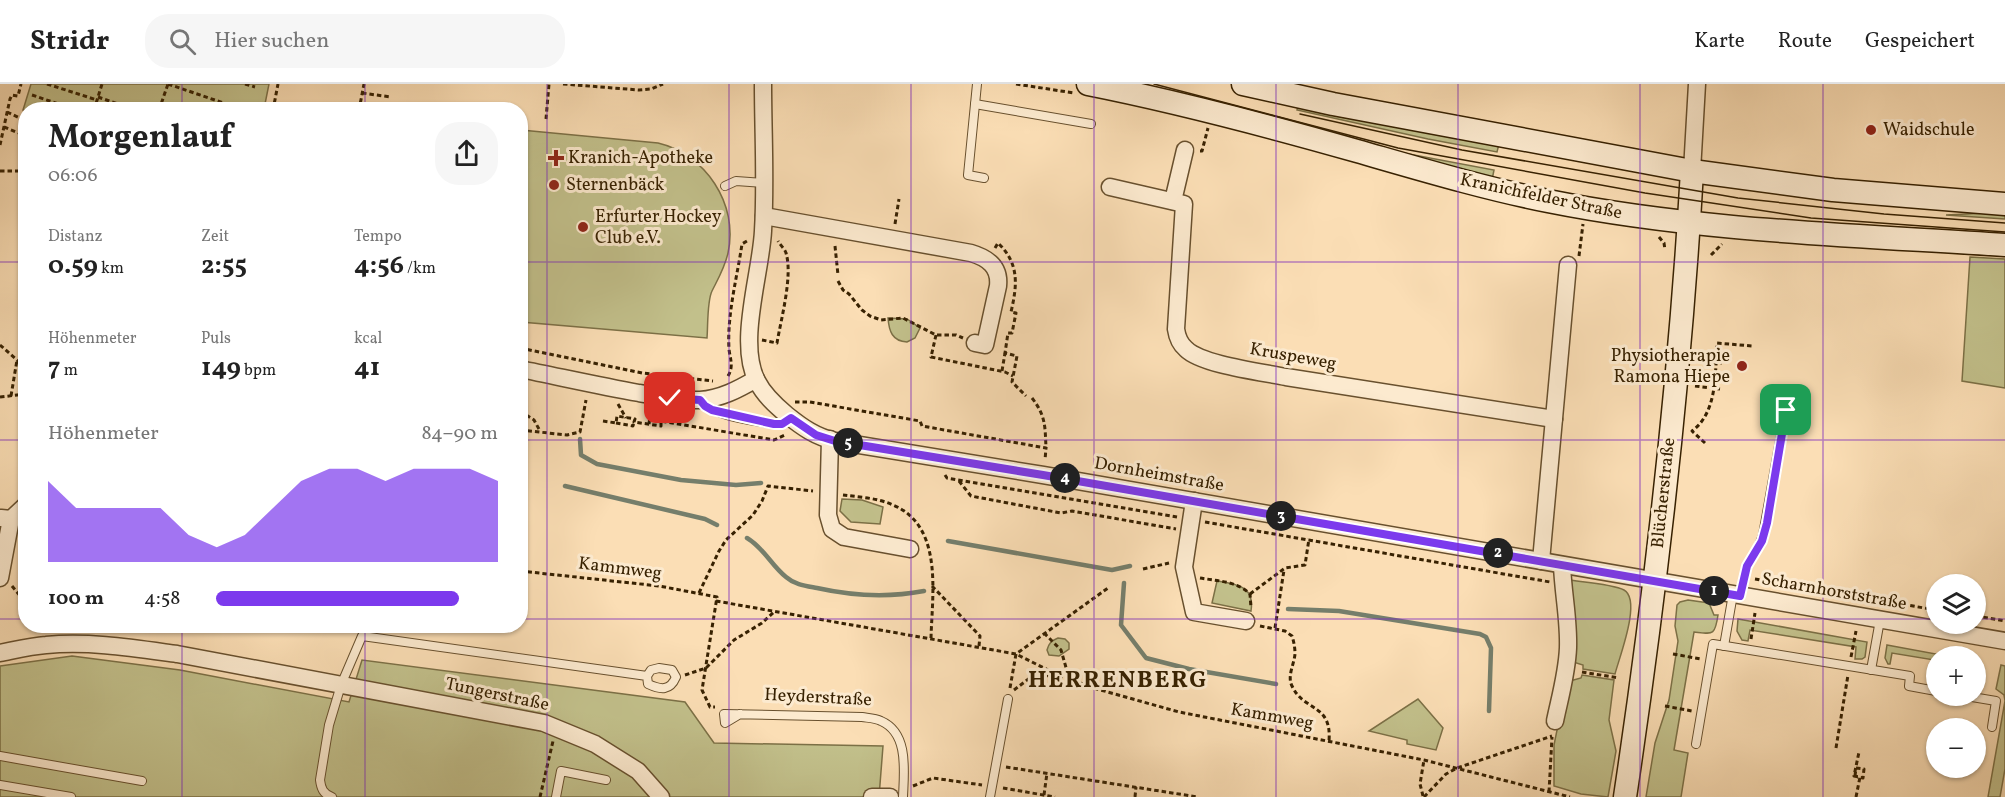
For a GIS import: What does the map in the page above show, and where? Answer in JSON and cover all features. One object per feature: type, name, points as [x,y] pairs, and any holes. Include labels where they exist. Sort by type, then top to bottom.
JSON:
[{"type":"main road","name":"Kranichfelder Straße","points":[[1088,84],[1307,137],[1506,192],[1587,208],[1689,223],[2005,245]]},
{"type":"main road","points":[[1242,84],[1334,104],[1692,171],[1833,190],[2005,204]]},
{"type":"main road","name":"Blücherstraße","points":[[1625,797],[1656,580],[1677,371],[1692,171]]},
{"type":"street","name":"Dornheimstraße","points":[[763,84],[764,216],[750,338],[753,369],[766,395],[816,435],[830,440],[1656,580]]},
{"type":"street","points":[[1692,171],[1697,84]]},
{"type":"street","points":[[1110,187],[1173,201],[1185,150]]},
{"type":"street","name":"Kruspeweg","points":[[1173,201],[1184,204],[1176,328],[1181,344],[1194,354],[1233,366],[1286,377],[1554,420]]},
{"type":"street","points":[[764,216],[971,254],[986,259],[995,268],[998,286],[985,345],[975,343]]},
{"type":"street","points":[[1541,561],[1567,270]]},
{"type":"street","points":[[528,371],[653,395],[700,400],[729,393],[756,379]]},
{"type":"street","points":[[830,440],[827,492],[828,516],[832,529],[844,537],[910,549]]},
{"type":"street","points":[[1194,501],[1186,568],[1194,612],[1246,621]]},
{"type":"street","points":[[0,578],[5,518],[18,510]]},
{"type":"street","points":[[1553,729],[1574,671],[1562,565]]},
{"type":"street","name":"Scharnhorststraße","points":[[1656,580],[2005,641]]},
{"type":"street","name":"Tungerstraße","points":[[1,648],[63,644],[121,646],[177,654],[544,723],[595,744],[638,771],[661,797]]},
{"type":"street","points":[[872,797],[897,792]]},
{"type":"lane","points":[[977,84],[968,176],[984,178]]},
{"type":"lane","points":[[975,104],[1091,124]]},
{"type":"lane","points":[[725,186],[736,181],[764,183]]},
{"type":"lane","points":[[700,400],[712,410],[751,420],[782,424],[786,413]]},
{"type":"lane","points":[[1724,646],[1747,566],[1762,541],[1786,407]]},
{"type":"lane","points":[[1871,670],[1880,620]]},
{"type":"lane","name":"Tungerstraße","points":[[340,685],[362,636],[647,676]]},
{"type":"lane","points":[[1696,744],[1713,644],[1910,676],[1909,686],[1926,689]]},
{"type":"lane","name":"Tungerstraße","points":[[659,668],[672,670],[676,677],[667,688],[659,689],[648,684],[647,676],[651,670],[659,668]]},
{"type":"lane","points":[[332,797],[327,796],[321,788],[320,780],[329,725],[340,685]]},
{"type":"lane","points":[[990,797],[1008,699]]},
{"type":"lane","points":[[1986,699],[1996,701],[1992,727]]},
{"type":"lane","name":"Heyderstraße","points":[[724,714],[862,717],[879,720],[892,728],[903,745],[897,792],[903,797]]},
{"type":"lane","points":[[0,756],[142,781]]},
{"type":"lane","points":[[556,797],[561,771],[606,780]]},
{"type":"lane","points":[[0,785],[72,797]]},
{"type":"path","points":[[0,145],[12,95],[18,96],[21,84]]},
{"type":"path","points":[[47,84],[107,102]]},
{"type":"path","points":[[96,102],[102,84]]},
{"type":"path","points":[[162,102],[168,84],[221,102]]},
{"type":"path","points":[[245,84],[255,87]]},
{"type":"path","points":[[275,102],[278,84]]},
{"type":"path","points":[[360,102],[364,84]]},
{"type":"path","points":[[546,119],[549,84]]},
{"type":"path","points":[[563,84],[639,90],[651,89],[663,84]]},
{"type":"path","points":[[362,93],[392,97]]},
{"type":"path","points":[[32,95],[53,102]]},
{"type":"path","points":[[7,112],[18,117]]},
{"type":"path","points":[[4,127],[18,133]]},
{"type":"path","points":[[0,171],[18,171]]},
{"type":"path","points":[[892,239],[899,199]]},
{"type":"path","points":[[1567,270],[1576,275],[1584,220]]},
{"type":"path","points":[[750,338],[777,343],[787,279],[786,252],[774,235]]},
{"type":"path","points":[[724,380],[729,375],[732,366],[729,349],[731,313],[742,244],[754,236]]},
{"type":"path","points":[[986,259],[998,243],[1008,254],[1016,270],[1017,281],[1011,312],[1016,313],[1012,333],[1008,333],[1002,371]]},
{"type":"path","points":[[835,246],[838,275]]},
{"type":"path","points":[[838,281],[843,290],[870,316],[881,320],[893,317],[907,319],[936,335],[956,335],[975,343]]},
{"type":"path","points":[[936,335],[931,357],[1002,371],[1013,376]]},
{"type":"path","points":[[1705,443],[1692,431],[1700,425],[1709,409],[1718,343],[1752,346]]},
{"type":"path","points":[[0,345],[17,360],[11,396]]},
{"type":"path","points":[[528,350],[642,373],[717,381]]},
{"type":"path","points":[[1005,354],[1017,356],[1012,382],[1026,396]]},
{"type":"path","points":[[1698,360],[1722,363]]},
{"type":"path","points":[[1695,386],[1720,389]]},
{"type":"path","points":[[0,397],[18,395]]},
{"type":"path","points":[[1032,398],[1042,411],[1044,418],[1046,448],[1043,475]]},
{"type":"path","points":[[528,431],[567,435],[580,432],[586,400]]},
{"type":"path","points":[[616,401],[626,418]]},
{"type":"path","points":[[786,413],[793,402],[810,402],[920,421],[922,426],[1046,448]]},
{"type":"path","points":[[528,416],[534,420],[540,432]]},
{"type":"path","points":[[616,423],[617,416],[635,419],[634,422]]},
{"type":"path","points":[[667,422],[668,416]]},
{"type":"path","points":[[649,424],[650,419]]},
{"type":"path","points":[[603,421],[633,426],[634,422]]},
{"type":"path","points":[[634,422],[661,426],[661,422],[667,422],[774,440]]},
{"type":"path","points":[[932,456],[947,478],[1190,525]]},
{"type":"path","points":[[958,480],[971,496],[1061,513],[1072,511],[1309,539],[1563,585]]},
{"type":"path","points":[[699,593],[718,551],[726,540],[753,515],[768,486],[827,492],[892,504],[910,516],[924,536],[931,554],[931,638]]},
{"type":"path","points":[[1250,594],[1285,568],[1305,565],[1309,539]]},
{"type":"path","points":[[1143,569],[1186,568],[1245,589],[1250,594],[1252,603],[1246,624],[1285,631],[1292,636],[1295,654],[1290,678],[1291,685],[1297,694],[1326,717],[1330,730],[1329,741]]},
{"type":"path","points":[[1275,629],[1285,568]]},
{"type":"path","name":"Kammweg","points":[[528,572],[659,586],[699,593],[723,602],[979,646],[1016,654],[1058,675],[1097,689],[1179,712],[1424,760],[1570,797]]},
{"type":"path","points":[[1744,577],[1926,608]]},
{"type":"path","points":[[932,586],[980,636],[979,646]]},
{"type":"path","points":[[1058,675],[1031,677],[1018,685],[1009,695],[1016,654],[1108,588]]},
{"type":"path","points":[[716,599],[702,690],[710,707],[722,708],[724,714]]},
{"type":"path","points":[[676,677],[706,668],[734,640],[775,611]]},
{"type":"path","points":[[1836,748],[1858,616]]},
{"type":"path","points":[[1986,618],[2005,621]]},
{"type":"path","points":[[1044,633],[1061,650],[1069,678]]},
{"type":"path","points":[[1673,654],[1710,660]]},
{"type":"path","points":[[1574,671],[1618,678]]},
{"type":"path","points":[[1665,706],[1701,713]]},
{"type":"path","points":[[540,797],[556,728]]},
{"type":"path","points":[[1424,760],[1420,784],[1424,797],[1446,774],[1457,768],[1553,729]]},
{"type":"path","points":[[1549,792],[1550,745]]},
{"type":"path","points":[[1856,797],[1859,780],[1860,777],[1855,776],[1856,768],[1864,769],[1863,778],[1854,776],[1859,752]]},
{"type":"path","points":[[995,766],[1198,797]]},
{"type":"path","points":[[1044,795],[1047,773]]},
{"type":"path","points":[[897,792],[933,778],[1055,797]]},
{"type":"path","points":[[1135,797],[1136,786]]},
{"type":"shaded area","points":[[31,84],[269,84],[265,102],[25,102]]},
{"type":"shaded area","points":[[1298,106],[1499,144],[1497,152],[1428,139],[1297,110]]},
{"type":"shaded area","points":[[528,131],[658,143],[675,149],[704,170],[715,184],[723,200],[730,235],[725,263],[710,295],[707,338],[528,323]]},
{"type":"shaded area","points":[[1398,152],[1494,170],[1492,180]]},
{"type":"shaded area","points":[[2005,213],[2005,219],[1946,215]]},
{"type":"shaded area","points":[[1970,257],[2005,259],[2005,388],[1962,381]]},
{"type":"shaded area","points":[[888,318],[907,319],[920,328],[915,338],[907,342],[898,340],[890,331]]},
{"type":"shaded area","points":[[842,499],[862,500],[883,507],[880,524],[851,522],[840,511]]},
{"type":"shaded area","points":[[1569,580],[1613,586],[1624,590],[1629,596],[1631,605],[1628,630],[1615,674],[1583,669],[1583,665],[1570,661]]},
{"type":"shaded area","points":[[1217,581],[1237,585],[1247,591],[1250,596],[1251,611],[1212,603]]},
{"type":"shaded area","points":[[1688,600],[1709,603],[1714,615],[1718,615],[1716,627],[1712,632],[1694,632],[1674,750],[1688,753],[1681,797],[1646,797],[1655,743],[1669,700],[1678,641],[1675,626],[1677,605]]},
{"type":"shaded area","points":[[1738,619],[1867,642],[1865,657],[1855,659],[1856,647],[1750,630],[1748,641],[1742,640],[1737,631]]},
{"type":"shaded area","points":[[1058,638],[1065,639],[1069,643],[1069,649],[1059,656],[1049,655],[1047,650],[1049,646]]},
{"type":"shaded area","points":[[1887,645],[1926,652],[1926,659],[1892,653],[1890,664],[1885,658]]},
{"type":"shaded area","points":[[72,656],[180,670],[349,702],[362,660],[685,702],[714,743],[883,746],[879,797],[0,797],[0,666]]},
{"type":"shaded area","points":[[2001,665],[2005,666],[2005,701],[2004,695],[1996,689]]},
{"type":"shaded area","points":[[1582,675],[1614,680],[1609,720],[1616,751],[1608,797],[1581,794],[1554,786],[1554,745],[1566,685],[1570,681],[1581,678]]},
{"type":"shaded area","points":[[1418,699],[1443,728],[1436,750],[1407,744],[1407,740],[1369,731]]},
{"type":"shaded area","points":[[2005,701],[2005,769],[2000,797],[1988,797]]},
{"type":"waterway","points":[[580,439],[581,455],[597,464],[681,480],[736,485],[761,483]]},
{"type":"waterway","points":[[565,486],[705,519],[717,525]]},
{"type":"waterway","points":[[747,538],[786,577],[801,585],[870,595],[897,595],[924,591]]},
{"type":"waterway","points":[[948,541],[1112,570],[1130,566]]},
{"type":"waterway","points":[[1124,583],[1121,625],[1146,658],[1189,669],[1276,684]]},
{"type":"waterway","points":[[1288,609],[1339,611],[1480,634],[1486,637],[1491,648],[1489,711]]},
{"type":"tram line","points":[[1154,84],[1398,148],[1645,193],[1811,218],[2005,232]]},
{"type":"tram line","points":[[1300,114],[1462,150],[1738,198],[1884,214],[2005,223]]},
{"type":"place","name":"Waidschule","points":[[1871,130]]},
{"type":"place","name":"Kranich-Apotheke","points":[[556,158]]},
{"type":"place","name":"Sternenbäck","points":[[554,185]]},
{"type":"place","name":"Erfurter Hockey Club e.V.","points":[[583,227]]},
{"type":"place","name":"Physiotherapie Ramona Hiepe","points":[[1742,366]]},
{"type":"district","name":"HERRENBERG","points":[[1118,681]]},
{"type":"route","points":[[670,398],[700,400],[705,406],[721,413],[774,424],[782,424],[791,418],[816,435],[835,441],[1740,596],[1747,566],[1762,541],[1767,523],[1786,410]]}]
